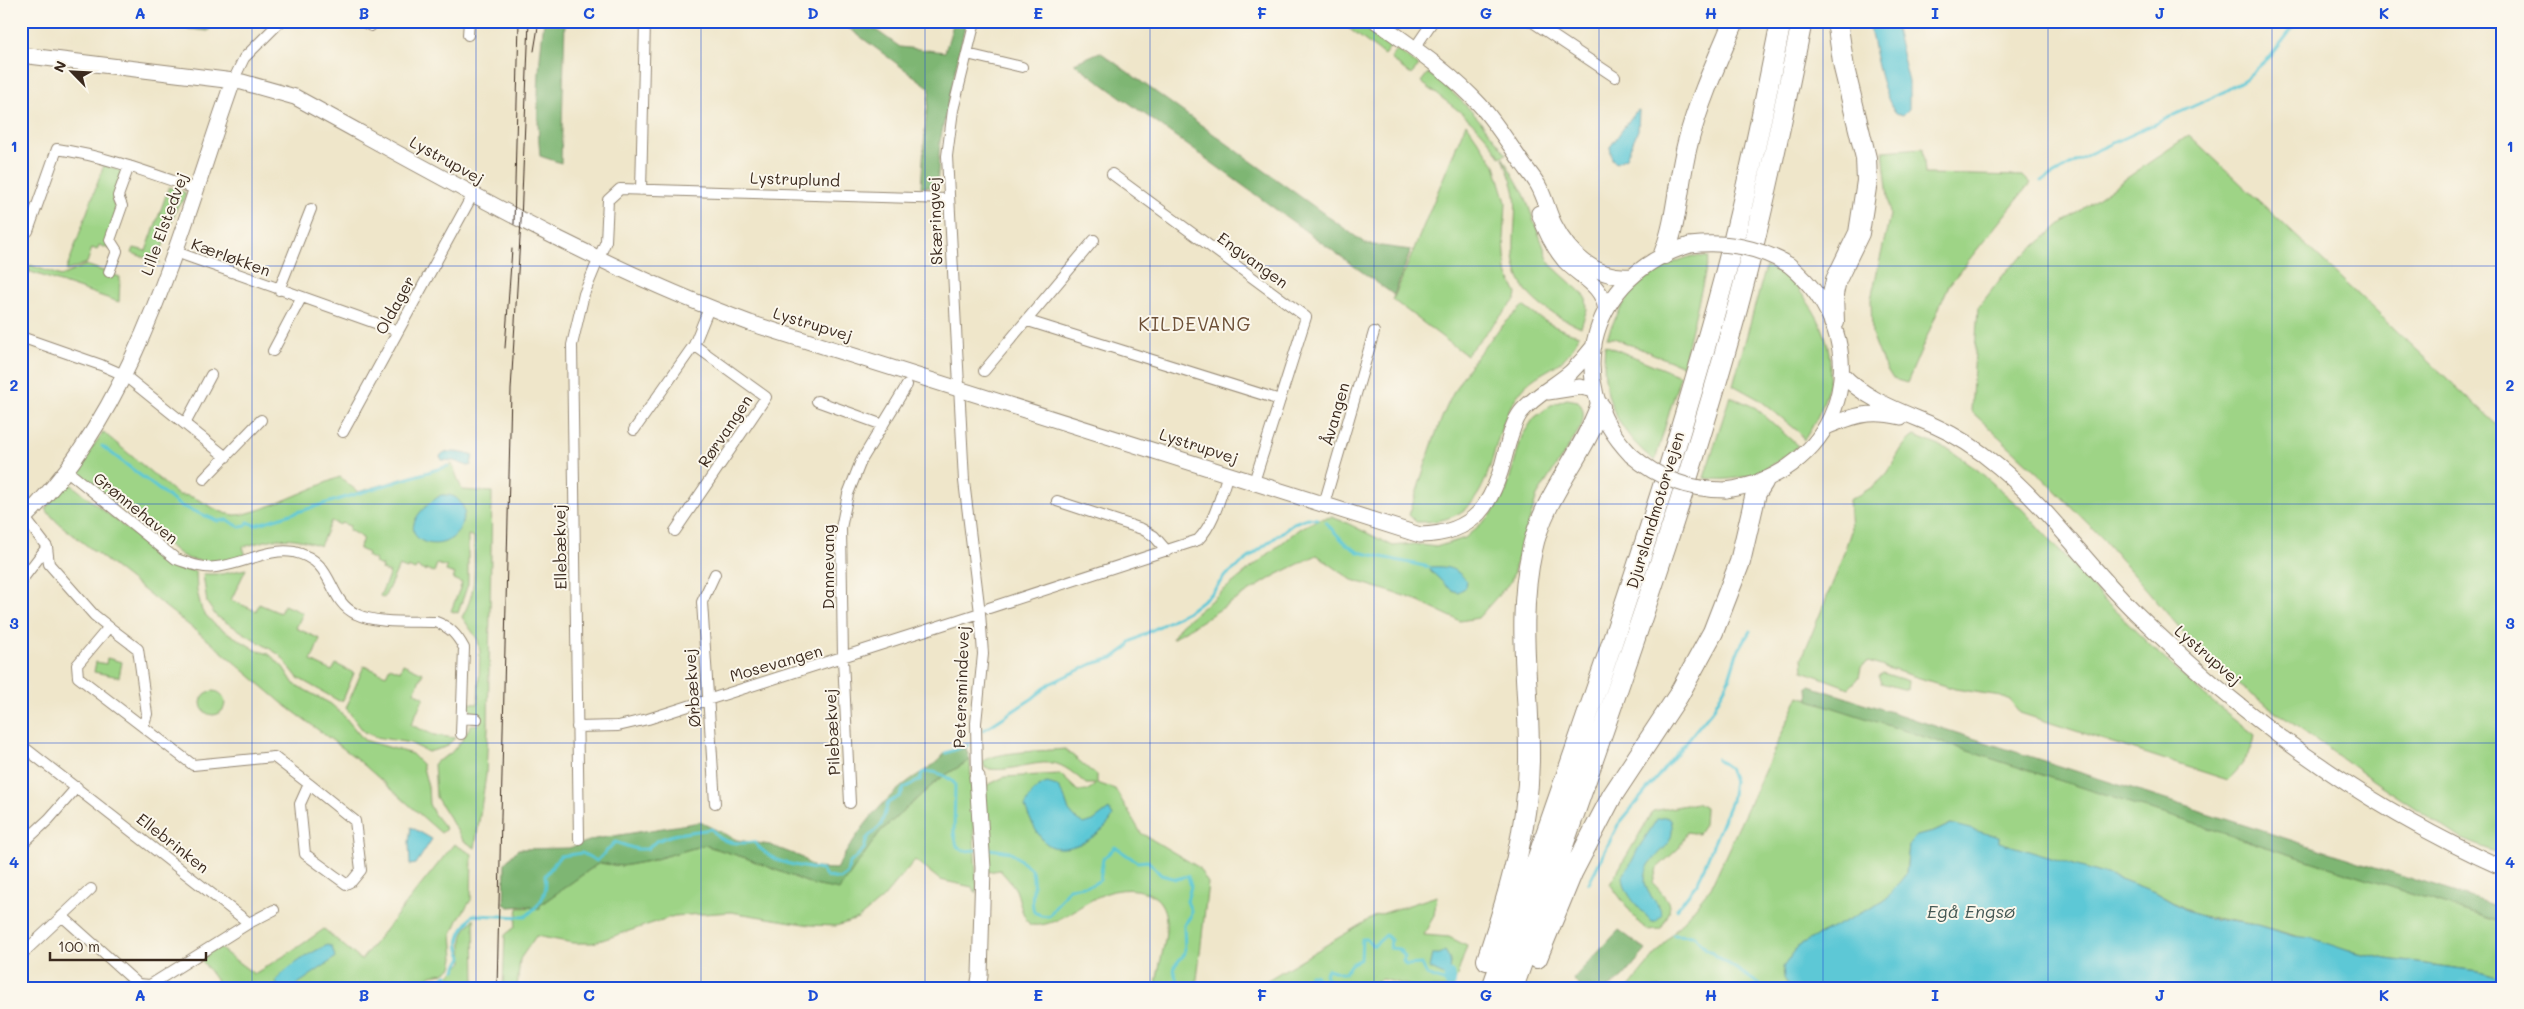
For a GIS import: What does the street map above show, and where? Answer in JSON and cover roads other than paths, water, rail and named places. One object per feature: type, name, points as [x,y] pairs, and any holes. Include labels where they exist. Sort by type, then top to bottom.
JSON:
[{"type":"highway","points":[[1664,254],[1670,237],[1679,178],[1690,132],[1704,89],[1734,21]]},
{"type":"highway","name":"Djurslandmotorvejen","points":[[1492,988],[1633,581],[1680,430],[1716,307],[1764,111],[1781,21]]},
{"type":"highway","name":"Djurslandmotorvejen","points":[[1513,988],[1653,587],[1701,435],[1736,311],[1757,225],[1802,21]]},
{"type":"highway","points":[[1834,322],[1833,294],[1836,280],[1859,233],[1867,181],[1866,158],[1844,68],[1838,21]]},
{"type":"highway","points":[[1478,988],[1509,894],[1524,832],[1529,760],[1522,617],[1532,548],[1551,497],[1585,442],[1598,399]]},
{"type":"highway","points":[[1525,988],[1572,873],[1612,796],[1678,696],[1713,632],[1740,562],[1756,493],[1762,482]]},
{"type":"street","points":[[233,81],[244,58],[281,21]]},
{"type":"street","points":[[468,21],[468,35]]},
{"type":"street","points":[[641,190],[645,21]]},
{"type":"street","name":"Skæringvej","points":[[958,388],[947,156],[953,110],[975,21]]},
{"type":"street","points":[[1376,21],[1441,69],[1481,106],[1538,185],[1554,224],[1567,245],[1578,257],[1592,268],[1606,274],[1617,277],[1631,276]]},
{"type":"street","points":[[1414,49],[1433,21]]},
{"type":"street","points":[[1532,21],[1615,77]]},
{"type":"street","points":[[967,54],[1022,68]]},
{"type":"street","name":"Lystrupvej","points":[[21,55],[233,81],[259,86],[295,97],[514,217],[600,259],[709,308],[1420,535],[1448,532],[1464,525],[1489,502],[1498,483],[1511,432],[1519,414],[1542,393],[1571,372],[1594,346]]},
{"type":"street","name":"Lille Elstedvej","points":[[23,519],[66,470],[86,442],[124,376],[146,326],[174,251],[233,81]]},
{"type":"street","points":[[28,231],[57,149],[81,152],[196,189]]},
{"type":"street","points":[[109,272],[117,252],[110,240],[122,206],[118,196],[129,166]]},
{"type":"street","points":[[1524,166],[1530,191],[1550,240],[1566,262],[1599,289],[1606,310]]},
{"type":"street","name":"Engvangen","points":[[1112,174],[1306,316],[1254,482]]},
{"type":"street","name":"Lystruplund","points":[[600,259],[606,241],[608,200],[620,189],[948,199]]},
{"type":"street","name":"Oldager","points":[[342,432],[473,194]]},
{"type":"street","name":"Kærløkken","points":[[279,290],[311,209]]},
{"type":"street","points":[[984,371],[1028,321],[1094,240]]},
{"type":"street","points":[[1720,243],[1749,247],[1789,265],[1816,290],[1834,322],[1841,356],[1841,373],[1839,392],[1826,427],[1814,445],[1799,460],[1782,472],[1762,482],[1726,490],[1696,488],[1668,480],[1648,469],[1631,455],[1612,433],[1598,399],[1592,376],[1594,346],[1606,310],[1631,276],[1664,254],[1690,245],[1720,243]]},
{"type":"street","name":"Kærløkken","points":[[174,251],[301,298],[398,331]]},
{"type":"street","name":"Ellebækvej","points":[[579,839],[572,345],[584,294],[600,259]]},
{"type":"street","points":[[272,350],[301,298]]},
{"type":"street","points":[[634,430],[694,345],[709,308]]},
{"type":"street","points":[[1028,321],[1280,400]]},
{"type":"street","name":"Åvangen","points":[[1324,504],[1374,332]]},
{"type":"street","points":[[21,337],[101,365],[124,376],[226,456]]},
{"type":"street","name":"Rørvangen","points":[[675,532],[766,396],[694,345]]},
{"type":"street","name":"Lystrupvej","points":[[1841,373],[1863,393],[1951,434],[1987,457],[2023,487],[2135,612],[2204,677],[2249,713],[2320,765],[2379,803],[2430,832],[2503,868]]},
{"type":"street","points":[[185,424],[211,375]]},
{"type":"street","name":"Dannevang","points":[[843,658],[841,528],[848,494],[861,461],[906,385]]},
{"type":"street","name":"Petersmindevej","points":[[958,388],[964,480],[985,610],[976,723],[977,777],[983,868],[978,988]]},
{"type":"street","points":[[1542,393],[1565,388],[1598,399]]},
{"type":"street","points":[[817,401],[883,425]]},
{"type":"street","name":"Lystrupvej","points":[[1826,427],[1854,416],[1871,412],[1927,423]]},
{"type":"street","points":[[204,479],[262,420]]},
{"type":"street","name":"Grønnehaven","points":[[66,470],[176,559],[195,565],[215,568],[241,563],[273,553],[296,553],[319,565],[327,574],[336,595],[354,614],[375,619],[436,622],[444,625],[459,638],[464,648],[461,734]]},
{"type":"street","name":"Mosevangen","points":[[577,727],[618,726],[648,720],[707,699],[843,658],[1198,540],[1208,530],[1228,474]]},
{"type":"street","points":[[1056,501],[1142,529],[1154,536],[1168,551]]},
{"type":"street","points":[[23,519],[47,547],[49,564],[94,615],[138,649],[147,714],[143,727]]},
{"type":"street","points":[[21,581],[47,547]]},
{"type":"street","name":"Ørbækvej","points":[[714,574],[702,602],[715,803]]},
{"type":"street","points":[[109,627],[77,665],[78,677],[193,765],[274,758],[309,784],[355,821],[361,870],[352,881],[346,884],[305,854],[300,804],[309,784]]},
{"type":"street","name":"Pilebækvej","points":[[843,658],[850,803]]},
{"type":"street","points":[[462,718],[477,719]]},
{"type":"street","name":"Ellebrinken","points":[[21,747],[25,748],[77,787],[249,923]]},
{"type":"street","points":[[21,845],[49,819],[77,787]]},
{"type":"street","points":[[21,954],[91,889]]},
{"type":"street","points":[[62,916],[138,984],[150,986],[249,923],[274,910]]},
{"type":"water","points":[[1869,21],[1894,21],[1909,82],[1909,109],[1903,115],[1896,113],[1886,95]]},
{"type":"water","points":[[1639,110],[1638,130],[1626,158],[1616,163],[1612,159],[1610,147],[1635,112]]},
{"type":"water","points":[[456,452],[473,455],[471,465],[442,460],[440,456],[443,453]]},
{"type":"water","points":[[441,495],[454,496],[459,500],[465,511],[463,520],[457,533],[448,540],[438,544],[427,543],[419,539],[414,531],[415,521],[423,509]]},
{"type":"water","points":[[1429,567],[1445,567],[1458,572],[1466,580],[1465,588],[1458,592],[1450,589],[1431,572]]},
{"type":"water","points":[[1047,783],[1057,786],[1064,796],[1069,811],[1084,824],[1093,821],[1109,809],[1113,816],[1102,830],[1084,842],[1064,848],[1055,848],[1047,844],[1037,832],[1025,807],[1033,792]]},
{"type":"water","points":[[1666,817],[1671,820],[1672,831],[1670,839],[1646,871],[1646,886],[1662,915],[1656,922],[1652,922],[1629,894],[1623,874],[1657,819]]},
{"type":"water","name":"Egå Engsø","points":[[1951,824],[1999,837],[1999,842],[2123,880],[2157,893],[2188,911],[2207,918],[2257,925],[2293,936],[2311,938],[2349,951],[2387,959],[2478,971],[2503,978],[2503,988],[1790,988],[1784,978],[1783,967],[1799,945],[1884,901],[1906,874],[1909,845],[1916,836],[1934,832]]},
{"type":"water","points":[[411,827],[432,839],[416,864],[410,865],[409,842]]},
{"type":"water","points":[[328,945],[332,947],[335,957],[331,961],[292,988],[278,988],[276,981],[280,976],[308,955]]},
{"type":"water","points":[[1445,951],[1451,965],[1449,975],[1446,976],[1429,968],[1432,954],[1440,954]]},
{"type":"waterway","points":[[2042,181],[2091,153],[2220,94],[2245,79],[2271,56],[2298,21]]},
{"type":"waterway","points":[[102,446],[179,505],[218,521],[227,520],[240,527],[246,526],[248,522],[255,525],[448,466]]},
{"type":"waterway","points":[[984,730],[1033,698],[1049,684],[1092,664],[1113,658],[1128,647],[1130,642],[1190,610],[1212,593],[1224,577],[1294,523],[1307,518],[1318,519]]},
{"type":"waterway","points":[[1325,522],[1345,543],[1358,552],[1429,567]]},
{"type":"waterway","points":[[1589,883],[1618,825],[1714,708],[1729,679],[1737,653],[1750,631]]},
{"type":"waterway","points":[[946,753],[968,745]]},
{"type":"waterway","points":[[1677,909],[1698,882],[1731,801],[1734,781],[1729,768],[1717,759]]},
{"type":"waterway","points":[[455,970],[462,957],[459,951],[460,934],[473,915],[525,917],[542,899],[546,888],[545,876],[560,856],[582,853],[597,861],[615,842],[636,849],[647,849],[668,836],[712,829],[725,841],[736,843],[754,842],[761,850],[777,860],[822,870],[827,877],[840,879],[847,874],[849,864],[864,849],[867,838],[881,825],[888,803],[900,796],[904,788],[920,780],[922,773],[931,772],[944,776],[955,784],[954,833],[957,846],[964,851],[976,850]]},
{"type":"waterway","points":[[989,849],[1011,852],[1031,869],[1033,875],[1032,901],[1034,912],[1041,915],[1049,916],[1069,888],[1092,885],[1100,880],[1103,859],[1115,847],[1137,862],[1148,861],[1161,875],[1176,879],[1188,876],[1191,886],[1187,901],[1191,911],[1190,917],[1184,925],[1185,953],[1174,970],[1178,988]]},
{"type":"waterway","points":[[1326,988],[1328,980],[1325,974],[1328,969],[1344,974],[1351,964],[1361,959],[1362,939],[1366,939],[1374,946],[1386,935],[1391,940],[1390,948],[1399,949],[1405,957],[1403,961],[1406,965],[1422,964],[1427,975],[1454,985]]},
{"type":"waterway","points":[[1673,935],[1694,936],[1706,949],[1765,988]]},
{"type":"waterway","points":[[429,988],[447,975]]},
{"type":"waterway","points":[[1307,988],[1310,975],[1315,975],[1322,988]]},
{"type":"waterway","points":[[1449,975],[1450,983]]},
{"type":"tram line","points":[[514,224],[519,21]]},
{"type":"tram line","points":[[497,988],[511,390],[521,221],[529,21]]},
{"type":"tram line","points":[[534,51],[539,21]]},
{"type":"tram line","points":[[505,348],[512,249]]},
{"type":"district","name":"KILDEVANG","points":[[1195,324]]}]
